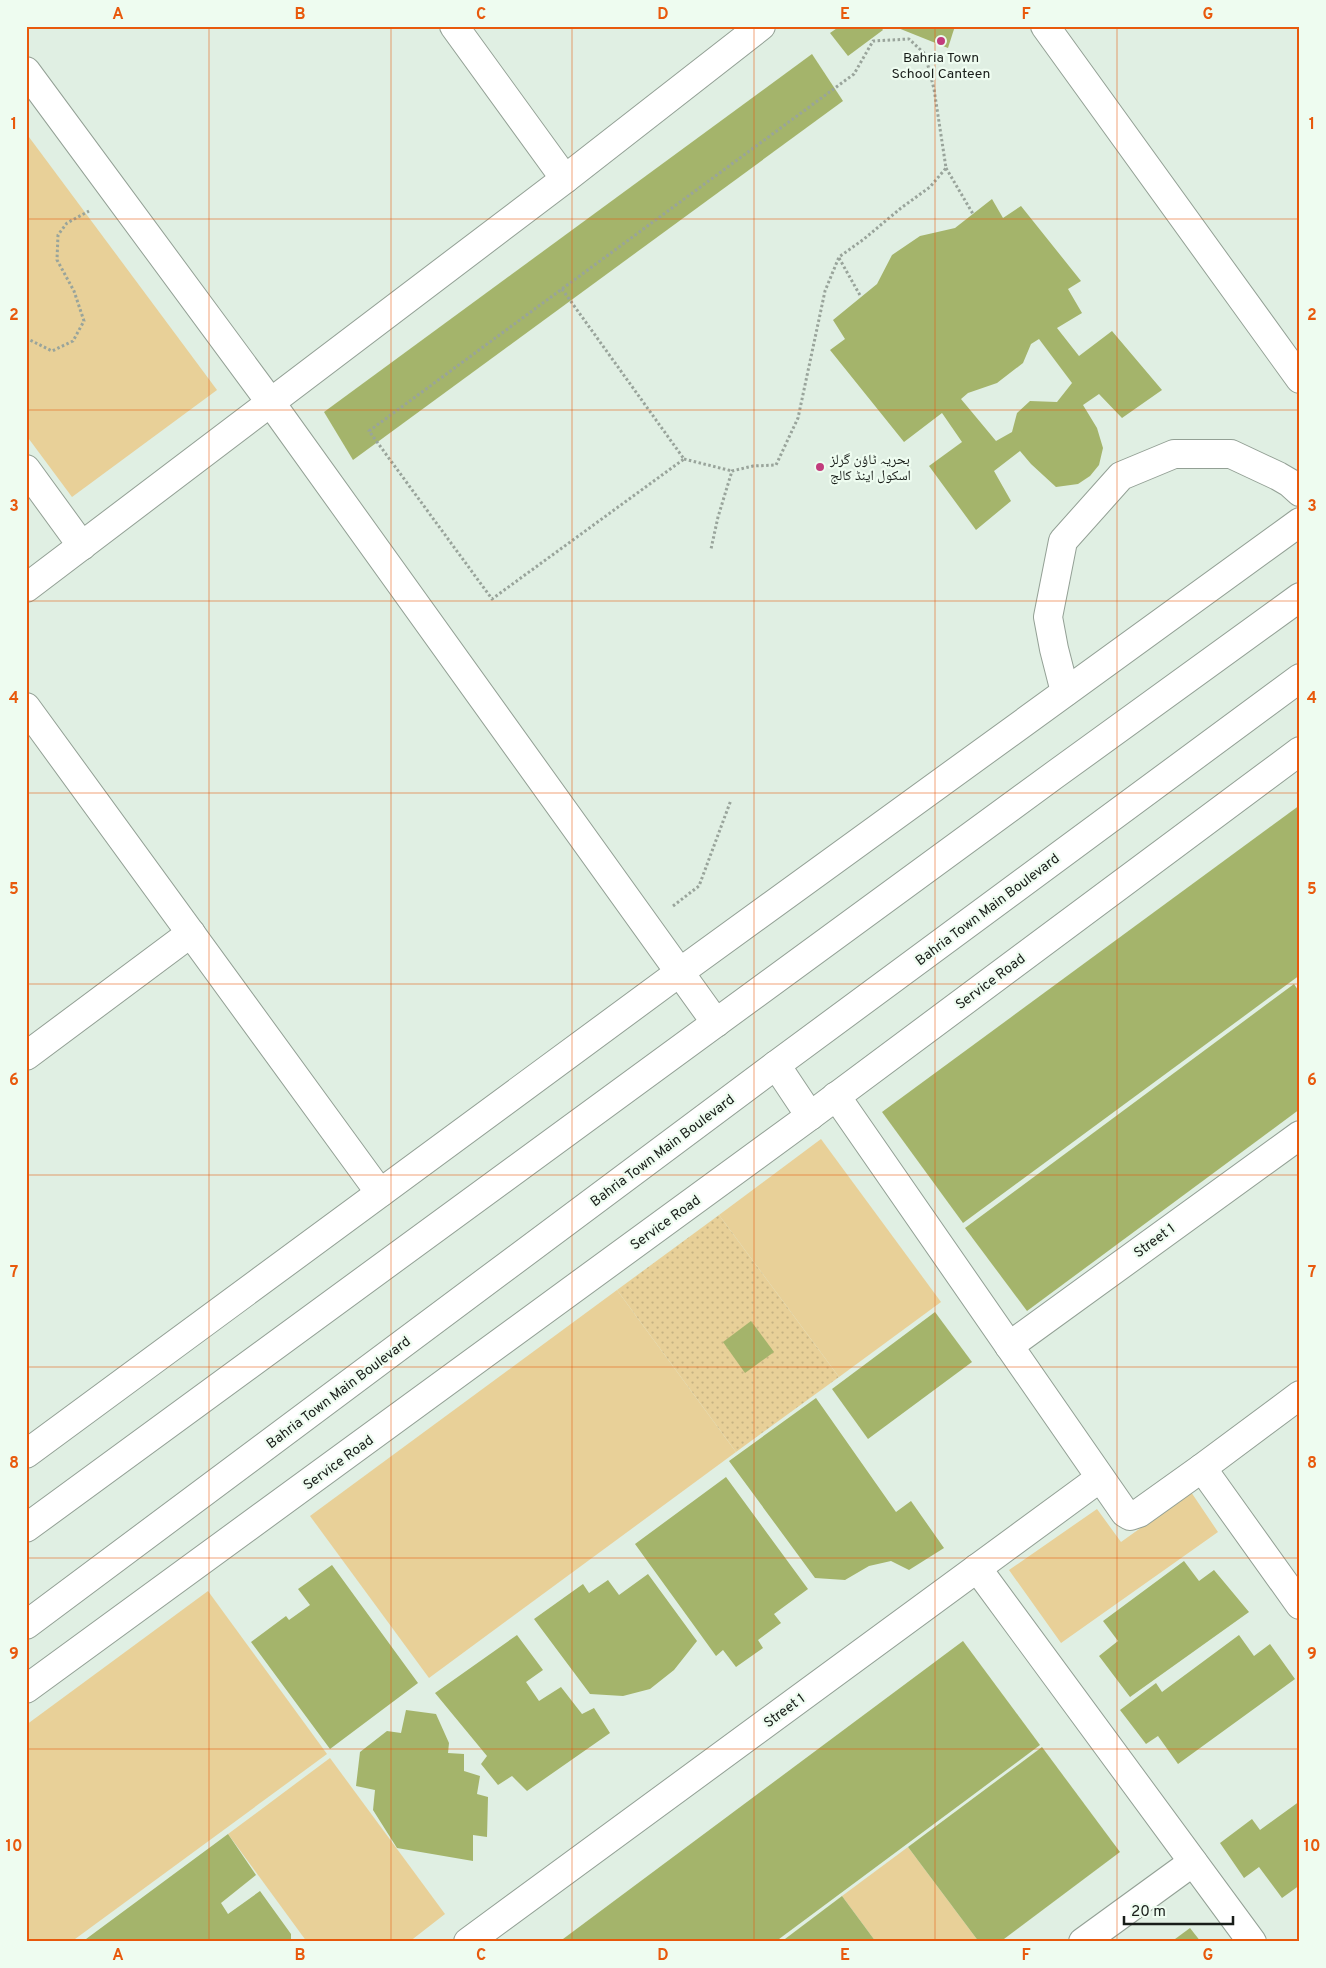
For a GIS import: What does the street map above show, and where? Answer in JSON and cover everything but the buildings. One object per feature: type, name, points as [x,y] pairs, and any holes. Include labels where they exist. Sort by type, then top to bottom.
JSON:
[{"type":"street","points":[[454,26],[565,179]]},
{"type":"street","points":[[26,588],[565,179],[760,26]]},
{"type":"street","points":[[1045,26],[1300,379]]},
{"type":"street","points":[[26,71],[271,403],[716,1023]]},
{"type":"street","points":[[1065,692],[1048,617],[1063,541],[1120,476],[1174,454],[1231,454],[1278,476],[1300,492]]},
{"type":"street","points":[[26,470],[82,546]]},
{"type":"street","points":[[26,1454],[680,972],[1300,522]]},
{"type":"street","points":[[26,1528],[1300,597]]},
{"type":"street","name":"Bahria Town Main Boulevard","points":[[26,1625],[776,1065],[1300,678]]},
{"type":"street","points":[[26,708],[380,1193]]},
{"type":"street","name":"Service Road","points":[[26,1689],[810,1116],[1300,751]]},
{"type":"street","points":[[26,1056],[191,933]]},
{"type":"street","points":[[776,1065],[810,1116]]},
{"type":"street","points":[[836,1096],[1125,1513],[1130,1516],[1138,1513],[1300,1395]]},
{"type":"street","name":"Street 1","points":[[1009,1346],[1300,1135]]},
{"type":"street","points":[[1202,1468],[1300,1604]]},
{"type":"street","name":"Street 1","points":[[468,1942],[1100,1478]]},
{"type":"street","points":[[977,1568],[1252,1942]]},
{"type":"street","points":[[1083,1942],[1193,1862]]},
{"type":"path","points":[[684,459],[492,599],[369,431],[854,74],[873,41],[909,39],[925,54],[934,89],[946,168],[974,214]]},
{"type":"path","points":[[562,289],[684,459],[732,471],[753,466],[776,465],[798,418],[825,291],[839,257],[930,187],[946,168]]},
{"type":"path","points":[[26,338],[52,351],[73,341],[84,321],[74,291],[57,260],[58,235],[68,223],[85,212]]},
{"type":"path","points":[[839,257],[861,297]]},
{"type":"path","points":[[711,549],[718,517],[732,471]]},
{"type":"path","points":[[671,908],[699,886],[731,800]]},
{"type":"shaded area","points":[[26,133],[217,390],[72,497],[26,435]]},
{"type":"shaded area","points":[[821,1139],[941,1302],[839,1377],[719,1215]]},
{"type":"shaded area","points":[[719,1215],[839,1377],[736,1452],[617,1290]]},
{"type":"shaded area","points":[[617,1290],[736,1452],[429,1678],[310,1516]]},
{"type":"shaded area","points":[[1191,1492],[1218,1532],[1061,1643],[1009,1570],[1097,1509],[1121,1542]]},
{"type":"shaded area","points":[[208,1591],[327,1754],[71,1942],[26,1942],[26,1725]]},
{"type":"shaded area","points":[[330,1758],[445,1914],[409,1942],[307,1942],[228,1834]]},
{"type":"shaded area","points":[[908,1847],[979,1942],[876,1942],[842,1896]]},
{"type":"place","name":"Bahria Town School Canteen","points":[[941,41]]},
{"type":"place","name":"بحریہ ٹاؤن گرلز اسکول اینڈ کالج","points":[[820,467]]}]
